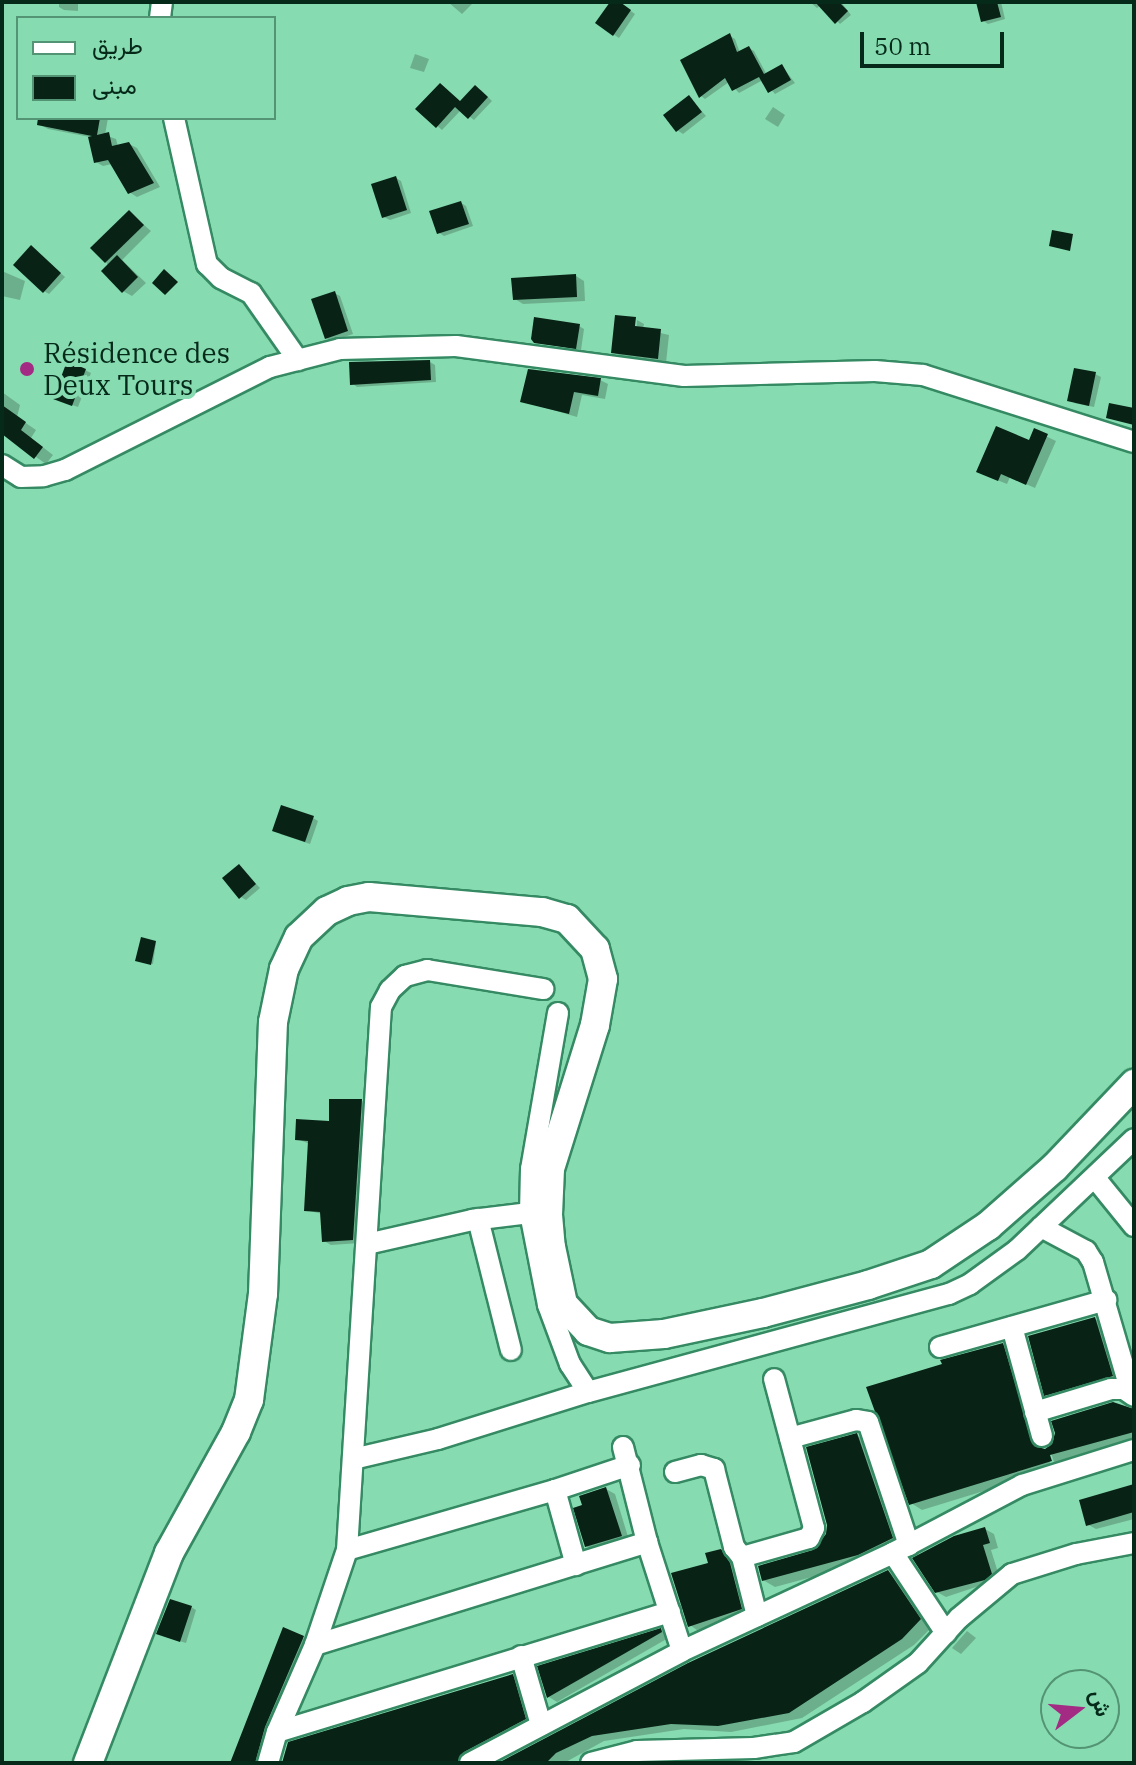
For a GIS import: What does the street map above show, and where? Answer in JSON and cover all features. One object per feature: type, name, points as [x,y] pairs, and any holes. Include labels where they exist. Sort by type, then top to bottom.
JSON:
[{"type":"main road","points":[[88,1763],[169,1553],[236,1432],[249,1400],[256,1370],[266,1253],[273,1022],[284,969],[299,937],[327,911],[348,901],[369,897],[542,912],[567,919],[595,949],[603,979],[595,1025],[550,1169],[548,1215],[563,1304],[579,1324],[599,1336],[648,1336],[724,1322],[868,1285],[931,1264],[988,1226],[1055,1167],[1134,1084]]},
{"type":"street","points":[[174,120],[207,264],[221,278],[251,293],[298,360]]},
{"type":"street","points":[[2,465],[21,477],[44,476],[65,470],[270,367],[340,349],[456,346],[684,376],[875,371],[923,375],[1134,442]]},
{"type":"street","points":[[268,1763],[277,1732],[315,1645],[347,1550],[381,1007],[390,990],[405,976],[427,970],[543,989]]},
{"type":"street","points":[[558,1013],[531,1169],[530,1213],[548,1305],[570,1364],[588,1392]]},
{"type":"street","points":[[353,1459],[438,1439],[588,1392],[949,1294],[991,1269],[1129,1147]]},
{"type":"street","points":[[1095,1178],[1134,1226]]},
{"type":"street","points":[[367,1244],[478,1219],[530,1213]]},
{"type":"street","points":[[478,1219],[511,1350]]},
{"type":"street","points":[[1035,1412],[1111,1389],[1132,1394],[1106,1300],[1086,1251],[1041,1227]]},
{"type":"street","points":[[940,1347],[1106,1300]]},
{"type":"street","points":[[1012,1327],[1042,1436]]},
{"type":"street","points":[[742,1557],[812,1535],[814,1528],[774,1379]]},
{"type":"street","points":[[790,1438],[856,1420],[868,1422],[901,1549],[946,1633]]},
{"type":"street","points":[[470,1763],[682,1651],[901,1549],[1022,1485],[1134,1450]]},
{"type":"street","points":[[347,1550],[555,1490],[626,1456],[647,1542],[682,1651]]},
{"type":"street","points":[[675,1472],[701,1465],[714,1469],[734,1547],[742,1557],[757,1616]]},
{"type":"street","points":[[555,1490],[576,1565]]},
{"type":"street","points":[[315,1645],[647,1542]]},
{"type":"street","points":[[591,1763],[637,1751],[680,1747],[754,1748],[794,1742],[863,1702],[918,1663],[993,1587],[1020,1569],[1134,1543]]},
{"type":"street","points":[[277,1732],[670,1612]]},
{"type":"street","points":[[521,1656],[541,1725]]},
{"type":"building","points":[[610,2],[620,2],[631,10],[613,36],[595,23]]},
{"type":"building","points":[[815,2],[839,2],[848,11],[835,24]]},
{"type":"building","points":[[976,2],[997,2],[1001,17],[981,22]]},
{"type":"building","points":[[730,33],[737,52],[749,46],[764,74],[782,64],[791,80],[768,93],[759,77],[732,91],[725,78],[699,98],[680,60]]},
{"type":"building","points":[[440,83],[460,101],[475,85],[488,97],[468,119],[455,107],[436,128],[415,109]]},
{"type":"building","points":[[689,95],[702,112],[676,132],[663,115]]},
{"type":"building","points":[[38,120],[100,120],[97,135],[109,132],[112,146],[129,142],[154,183],[128,194],[108,160],[94,163],[88,137],[92,136],[37,125]]},
{"type":"building","points":[[396,176],[407,210],[382,218],[371,184]]},
{"type":"building","points":[[461,201],[469,224],[437,234],[429,211]]},
{"type":"building","points":[[129,210],[144,225],[105,263],[90,248]]},
{"type":"building","points":[[1052,230],[1073,234],[1070,251],[1049,246]]},
{"type":"building","points":[[31,245],[61,273],[43,293],[13,265]]},
{"type":"building","points":[[117,255],[138,277],[122,293],[101,271]]},
{"type":"building","points":[[164,269],[178,282],[165,295],[152,283]]},
{"type":"building","points":[[576,274],[577,297],[513,300],[511,278]]},
{"type":"building","points":[[335,291],[348,331],[325,339],[311,299]]},
{"type":"building","points":[[615,315],[636,317],[635,326],[661,329],[658,359],[611,353]]},
{"type":"building","points":[[534,317],[580,324],[576,349],[534,343],[531,339]]},
{"type":"building","points":[[430,360],[431,380],[350,385],[349,362]]},
{"type":"building","points":[[67,361],[86,369],[72,406],[53,399]]},
{"type":"building","points":[[1074,368],[1096,372],[1089,406],[1067,401]]},
{"type":"building","points":[[528,369],[601,378],[598,396],[574,392],[569,414],[520,402]]},
{"type":"building","points":[[1109,403],[1134,408],[1134,425],[1106,418]]},
{"type":"building","points":[[2,405],[26,422],[21,430],[43,447],[34,459],[2,434]]},
{"type":"building","points":[[996,426],[1029,440],[1034,428],[1048,434],[1026,485],[1001,474],[998,481],[976,472]]},
{"type":"building","points":[[281,805],[314,816],[305,842],[272,831]]},
{"type":"building","points":[[239,864],[256,884],[239,899],[222,878]]},
{"type":"building","points":[[141,937],[156,941],[151,965],[135,961]]},
{"type":"building","points":[[329,1099],[362,1099],[353,1240],[322,1242],[320,1212],[304,1211],[308,1141],[295,1140],[296,1119],[329,1121]]},
{"type":"building","points":[[1095,1317],[1113,1376],[1044,1396],[1028,1336]]},
{"type":"building","points":[[1003,1343],[1034,1446],[1045,1449],[1052,1444],[1055,1433],[1051,1421],[1113,1402],[1134,1409],[1134,1432],[1050,1455],[1052,1461],[909,1505],[866,1387],[942,1364],[940,1360]]},
{"type":"building","points":[[857,1433],[893,1538],[858,1555],[762,1581],[758,1566],[813,1550],[826,1534],[827,1525],[806,1447]]},
{"type":"building","points":[[1134,1484],[1134,1512],[1086,1526],[1079,1500]]},
{"type":"building","points":[[606,1487],[622,1536],[585,1547],[573,1508],[582,1505],[579,1496]]},
{"type":"building","points":[[985,1527],[990,1543],[983,1545],[992,1574],[985,1580],[935,1593],[912,1558],[954,1536]]},
{"type":"building","points":[[721,1549],[730,1563],[742,1609],[688,1627],[671,1573],[708,1563],[705,1553]]},
{"type":"building","points":[[888,1570],[921,1619],[902,1639],[789,1713],[718,1726],[671,1724],[592,1736],[556,1753],[546,1763],[498,1763],[688,1663]]},
{"type":"building","points":[[170,1599],[192,1606],[180,1642],[156,1634]]},
{"type":"building","points":[[283,1627],[304,1636],[265,1727],[255,1763],[230,1763]]},
{"type":"building","points":[[661,1628],[662,1632],[547,1698],[537,1666]]},
{"type":"building","points":[[513,1674],[526,1719],[464,1752],[457,1763],[282,1763],[288,1742]]},
{"type":"place","name":"Résidence des Deux Tours","points":[[27,369]]}]
